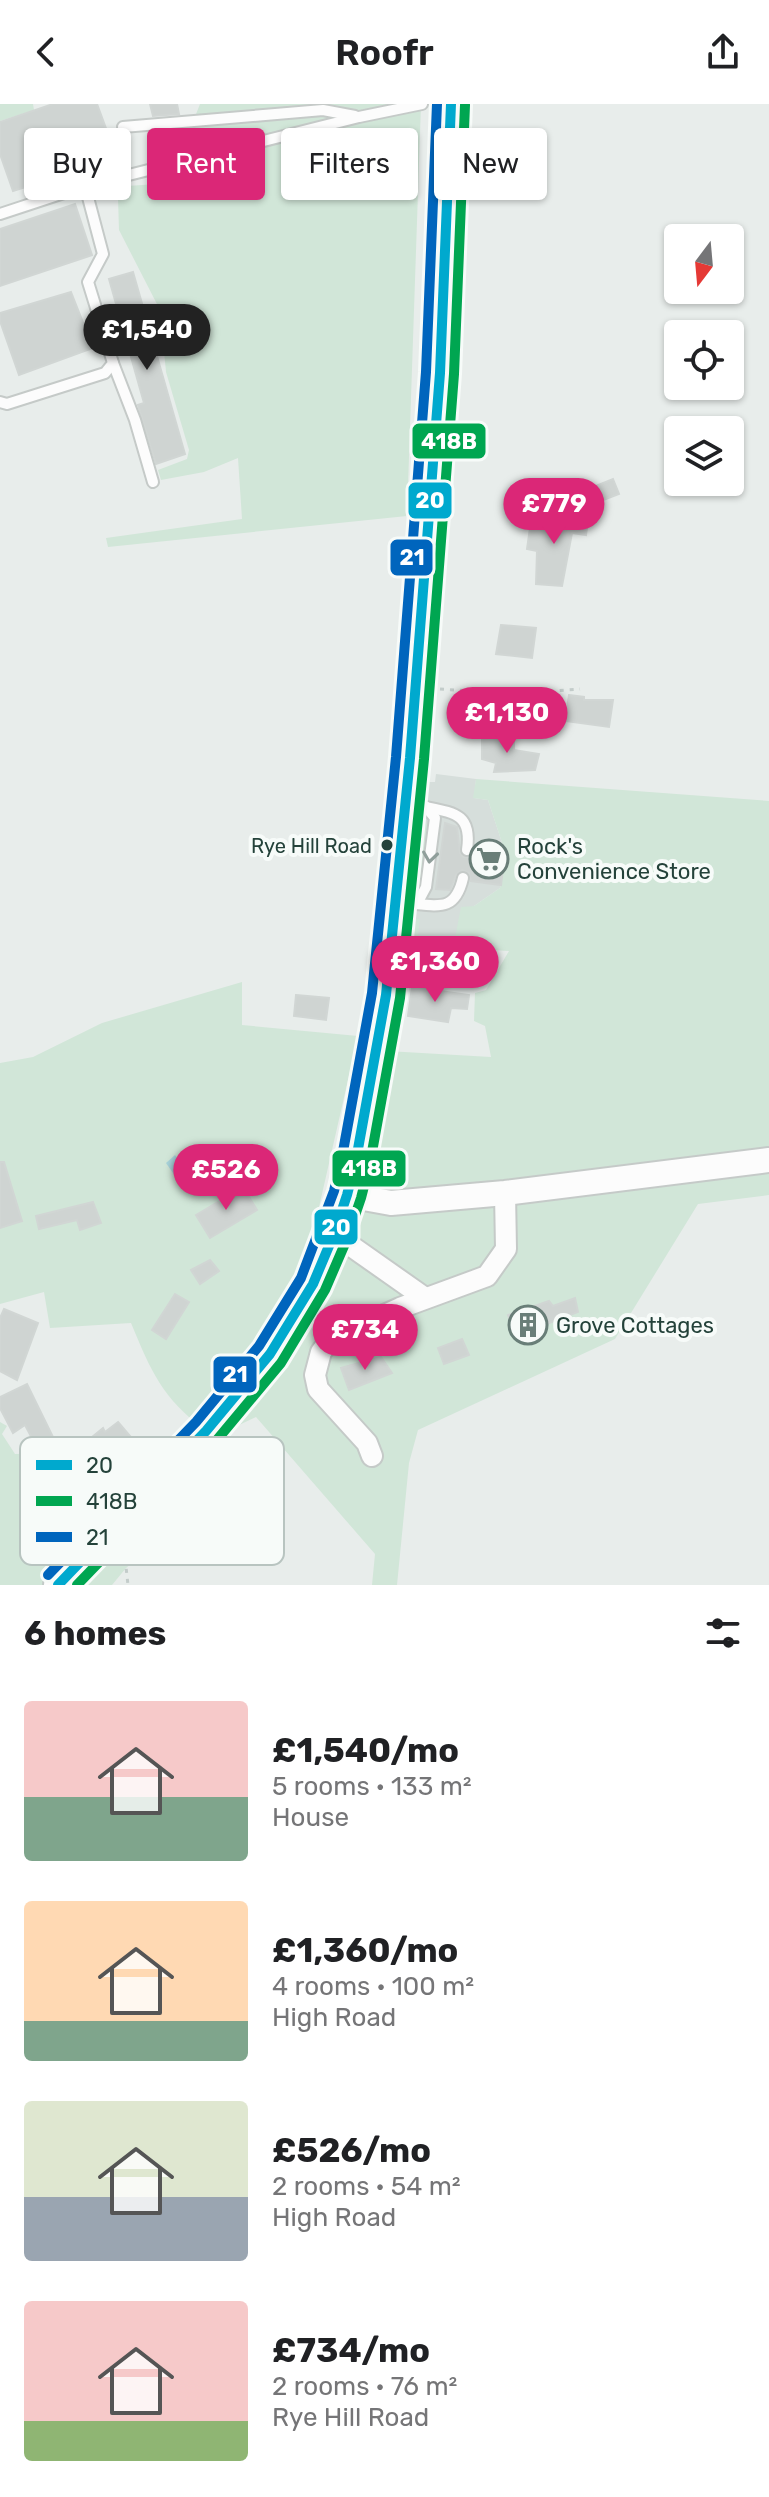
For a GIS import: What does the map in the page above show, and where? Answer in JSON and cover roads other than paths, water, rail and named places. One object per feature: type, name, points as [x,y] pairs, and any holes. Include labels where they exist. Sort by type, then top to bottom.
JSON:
[{"type":"main road","points":[[199,1437],[250,1380],[292,1321],[313,1284],[334,1234],[356,1160],[405,910],[416,804],[416,687],[440,373],[451,104]]},
{"type":"main road","points":[[58,1585],[77,1565]]},
{"type":"street","points":[[347,1195],[391,1203],[505,1193],[769,1160]]},
{"type":"street","points":[[372,1456],[367,1443],[318,1389],[315,1375],[321,1352],[331,1339],[425,1298],[487,1276],[506,1249],[505,1193]]},
{"type":"street","points":[[334,1234],[425,1298]]},
{"type":"lane","points":[[131,174],[422,104]]},
{"type":"lane","points":[[123,127],[323,110],[359,117]]},
{"type":"lane","points":[[0,214],[42,200]]},
{"type":"lane","points":[[89,200],[103,254],[88,282],[113,363],[139,431],[153,482]]},
{"type":"lane","points":[[0,402],[7,404],[105,373],[113,363]]},
{"type":"lane","points":[[416,804],[447,811],[462,819],[470,831],[467,850]]},
{"type":"lane","points":[[405,910],[449,904],[459,894],[463,878]]},
{"type":"water","points":[[175,1155],[194,1185],[188,1188],[182,1186],[166,1163]]},
{"type":"place","name":"Rye Hill Road","points":[[387,845]]},
{"type":"place","name":"Rock's Convenience Store","points":[[489,859]]},
{"type":"place","name":"Grove Cottages","points":[[528,1325]]}]
